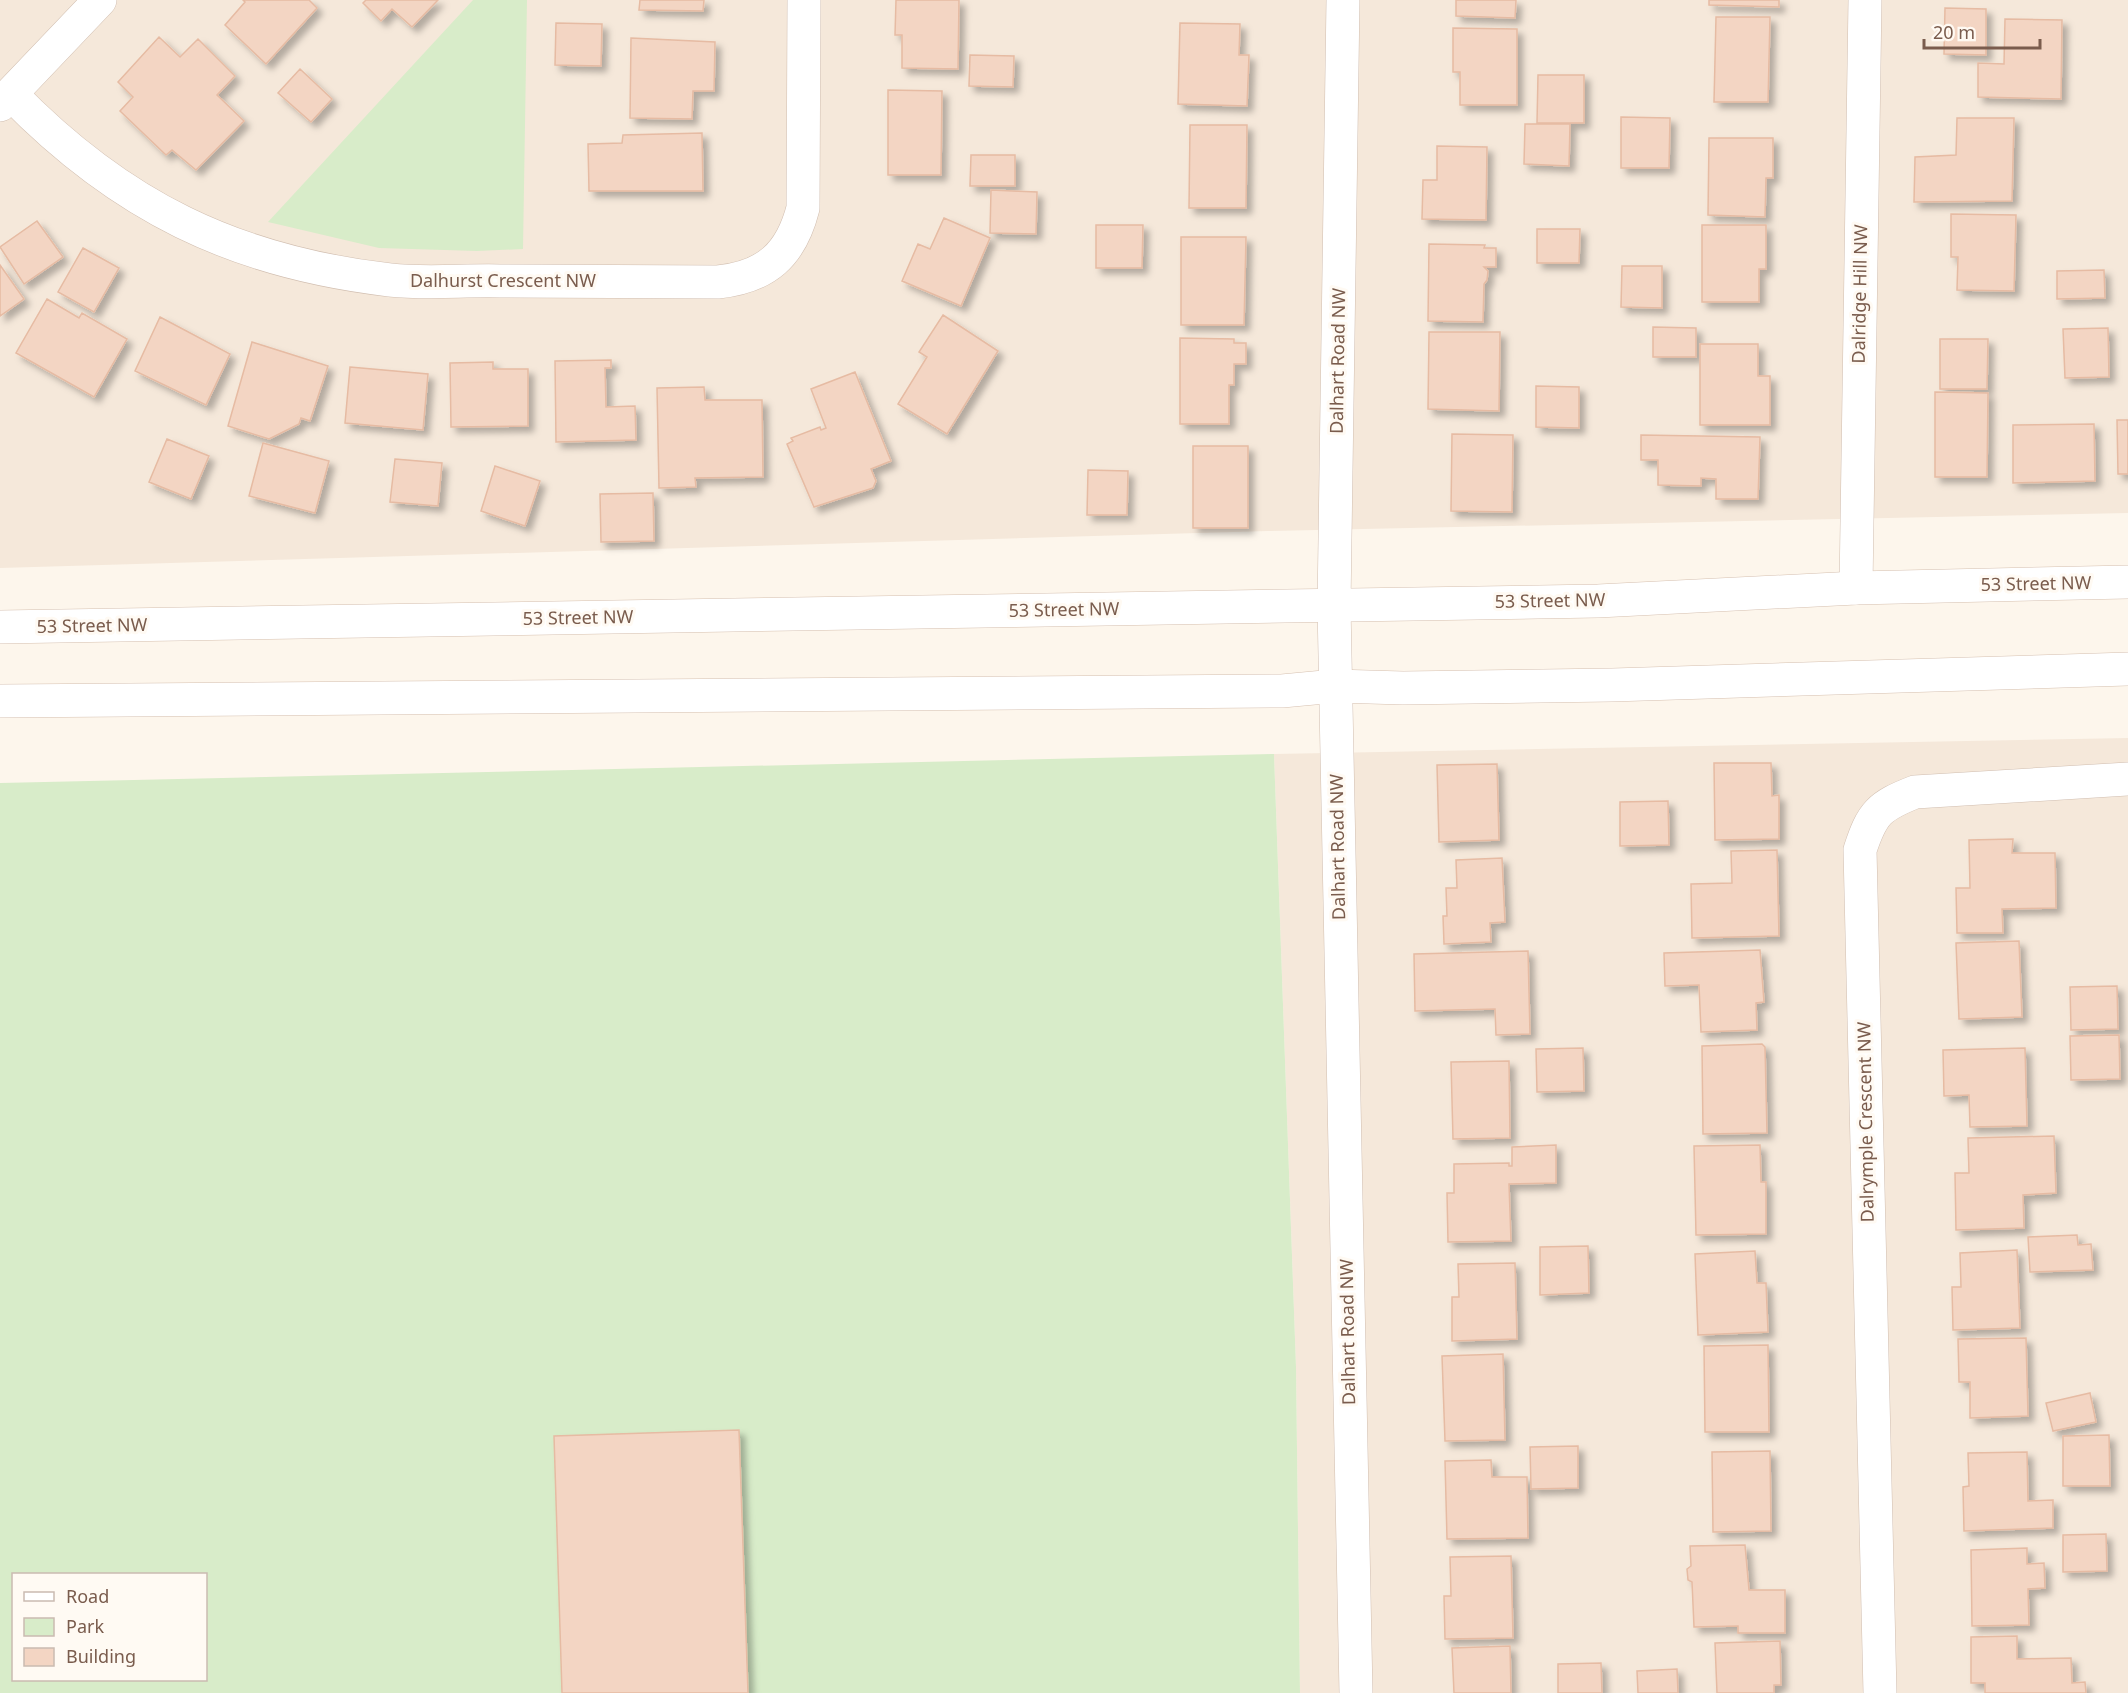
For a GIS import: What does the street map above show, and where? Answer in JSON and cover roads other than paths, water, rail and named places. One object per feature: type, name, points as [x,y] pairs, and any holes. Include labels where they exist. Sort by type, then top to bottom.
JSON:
[{"type":"street","points":[[5,99],[100,0]]},
{"type":"street","name":"Dalhurst Crescent NW","points":[[5,99],[77,157],[124,191],[179,222],[244,248],[336,272],[393,280],[718,282],[754,274],[770,265],[792,240],[799,225],[803,208],[804,0]]},
{"type":"street","name":"Dalhart Road NW","points":[[1343,0],[1334,606],[1356,1693]]},
{"type":"street","name":"Dalridge Hill NW","points":[[1856,588],[1865,0]]},
{"type":"street","name":"53 Street NW","points":[[0,627],[1598,601],[1856,588],[2128,582]]},
{"type":"street","points":[[0,701],[1270,691],[1335,686],[1403,688],[1612,685],[2128,669]]},
{"type":"street","name":"Dalrymple Crescent NW","points":[[1880,1693],[1860,850],[1869,821],[1889,802],[1915,792],[2128,779]]}]
